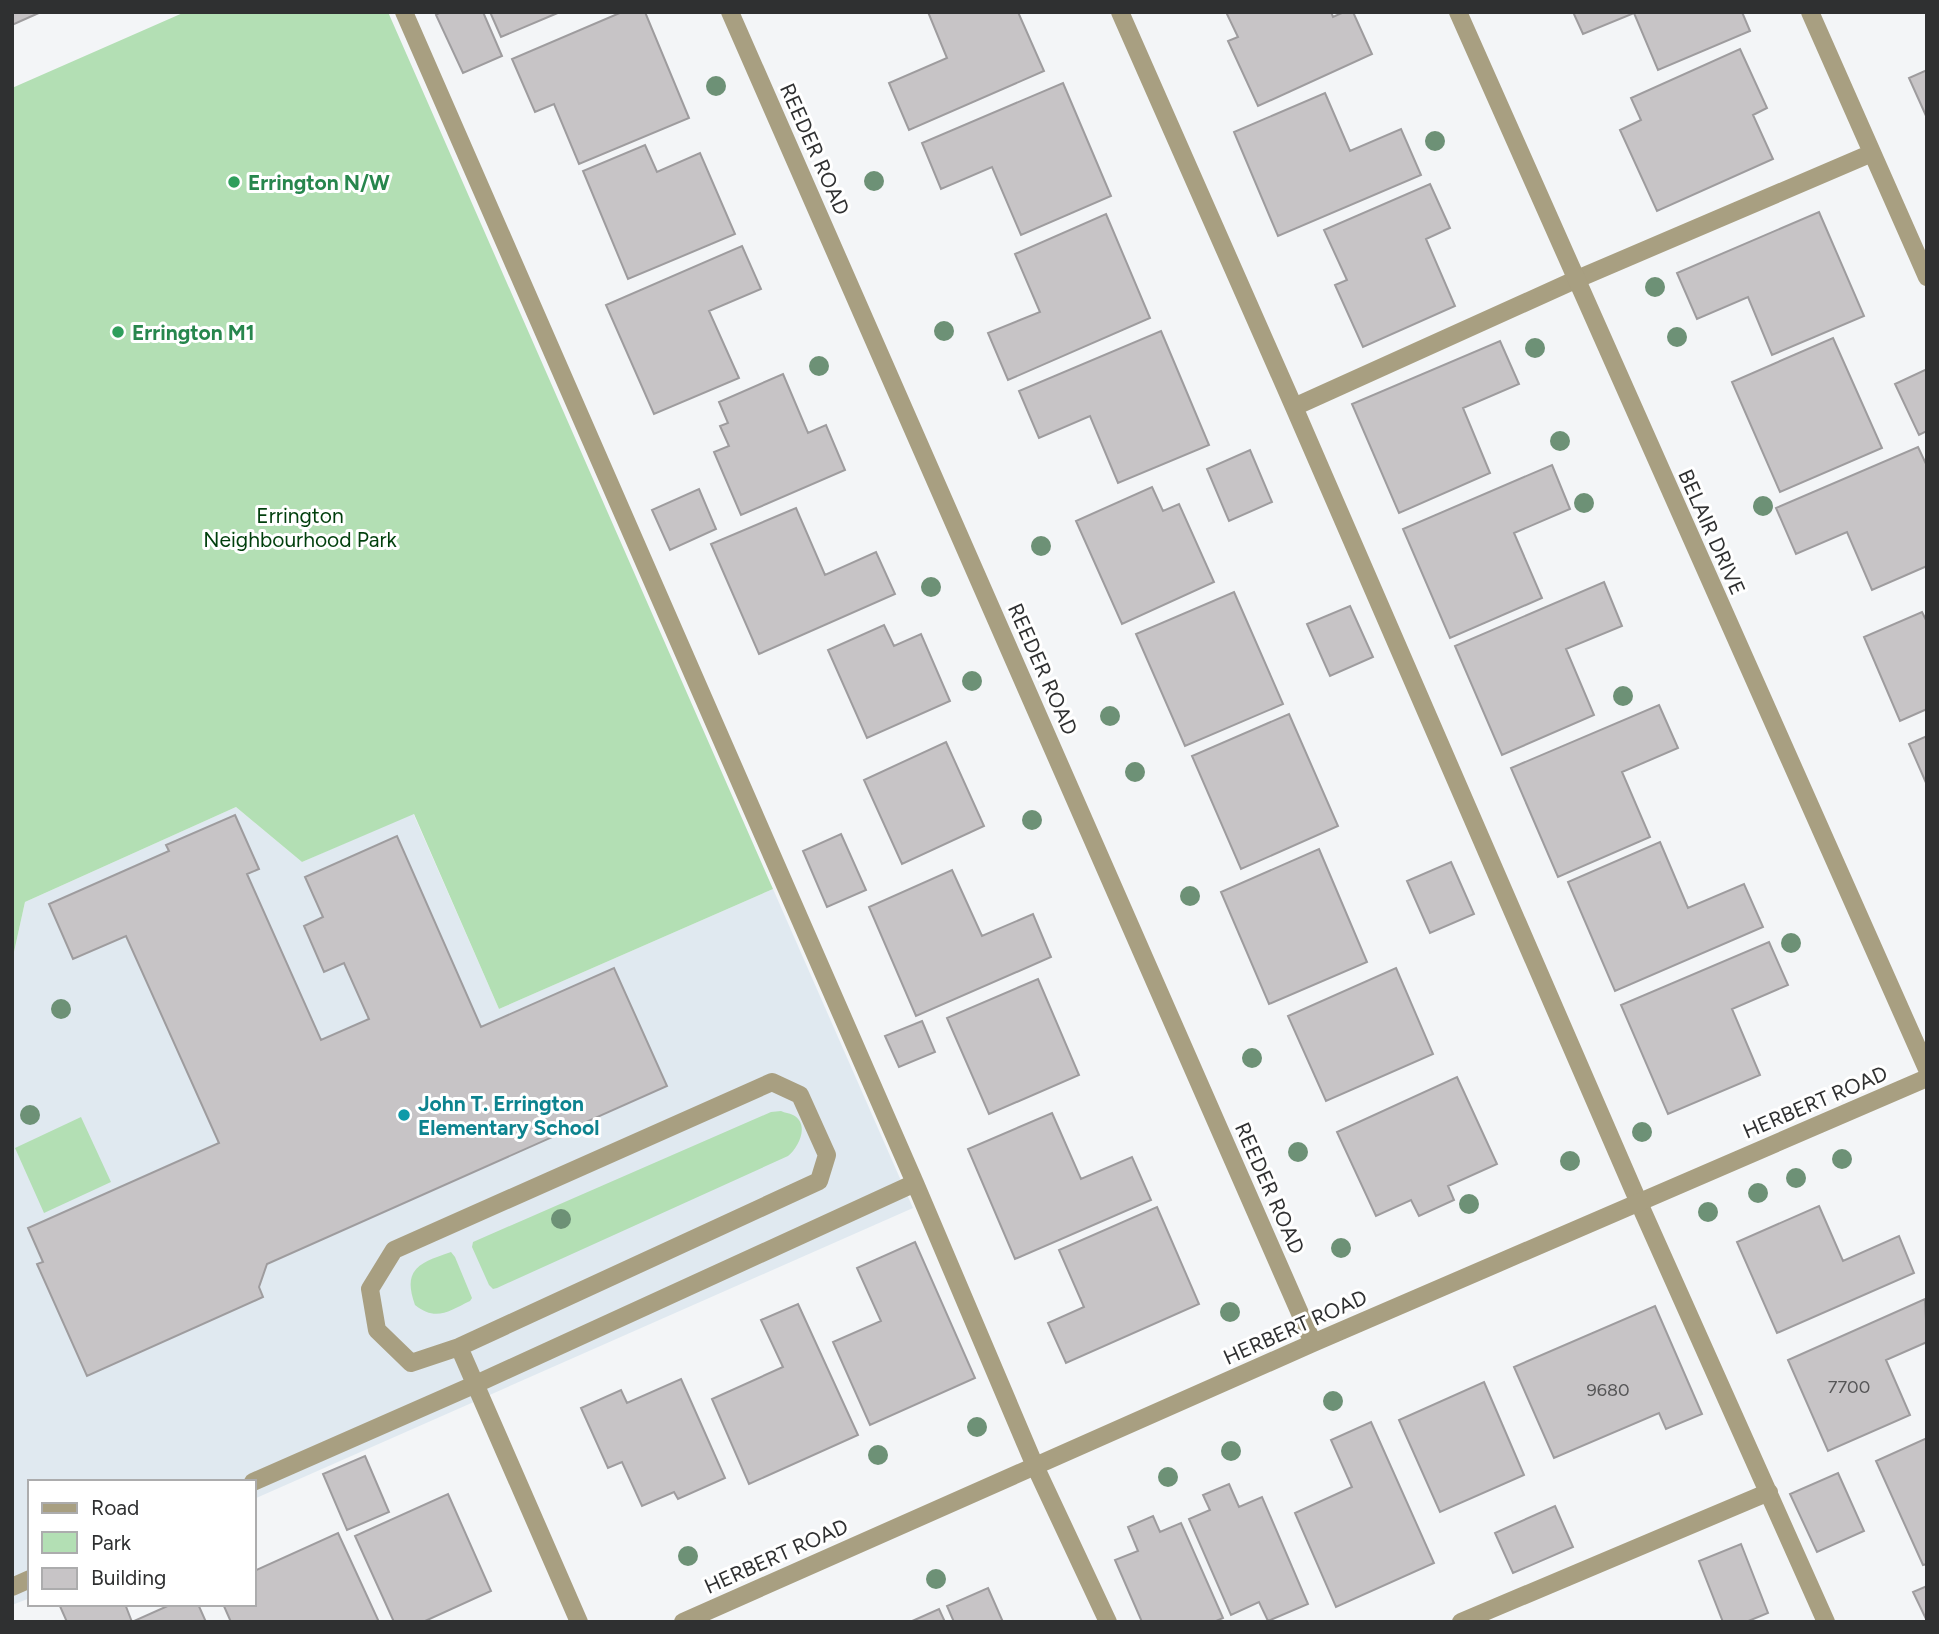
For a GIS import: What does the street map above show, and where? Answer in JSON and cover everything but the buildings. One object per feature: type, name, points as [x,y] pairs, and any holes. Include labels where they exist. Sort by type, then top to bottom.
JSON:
[{"type":"street","points":[[404,12],[915,1183],[1035,1466],[1108,1622]]},
{"type":"street","name":"REEDER ROAD","points":[[730,12],[1314,1343]]},
{"type":"street","points":[[1120,12],[1639,1203],[1825,1622]]},
{"type":"street","name":"BELAIR DRIVE","points":[[1458,12],[1927,1069]]},
{"type":"street","points":[[1810,12],[1927,277]]},
{"type":"street","points":[[1294,407],[1576,280],[1872,153]]},
{"type":"street","name":"HERBERT ROAD","points":[[683,1622],[1314,1343],[1927,1078]]},
{"type":"street","points":[[772,1082],[800,1094],[827,1155],[820,1181],[459,1347],[411,1363],[377,1330],[370,1289],[394,1250],[772,1082]]},
{"type":"street","points":[[256,1481],[476,1384],[915,1183]]},
{"type":"street","points":[[459,1347],[579,1622]]},
{"type":"street","points":[[1461,1622],[1769,1492]]},
{"type":"street","points":[[12,1587],[28,1580]]},
{"type":"shaded area","points":[[236,807],[302,862],[413,813],[499,1009],[773,889],[913,1208],[256,1498],[256,1480],[28,1480],[28,1599],[12,1605],[12,961],[25,902]]},
{"type":"green space","name":"Errington Neighbourhood Park","points":[[185,12],[388,12],[773,889],[499,1009],[414,814],[302,862],[236,807],[25,902],[12,961],[12,88]]},
{"type":"green space","points":[[781,1111],[798,1119],[802,1130],[796,1147],[788,1156],[497,1288],[493,1289],[489,1285],[472,1247],[473,1242],[771,1112]]},
{"type":"green space","points":[[81,1117],[111,1182],[44,1213],[15,1148]]},
{"type":"green space","points":[[451,1252],[472,1298],[449,1311],[430,1313],[415,1305],[412,1275],[422,1264]]},
{"type":"place","name":"Errington N/W","points":[[234,182]]},
{"type":"place","name":"Errington M1","points":[[118,332]]},
{"type":"place","name":"John T. Errington Elementary School","points":[[404,1115]]}]
